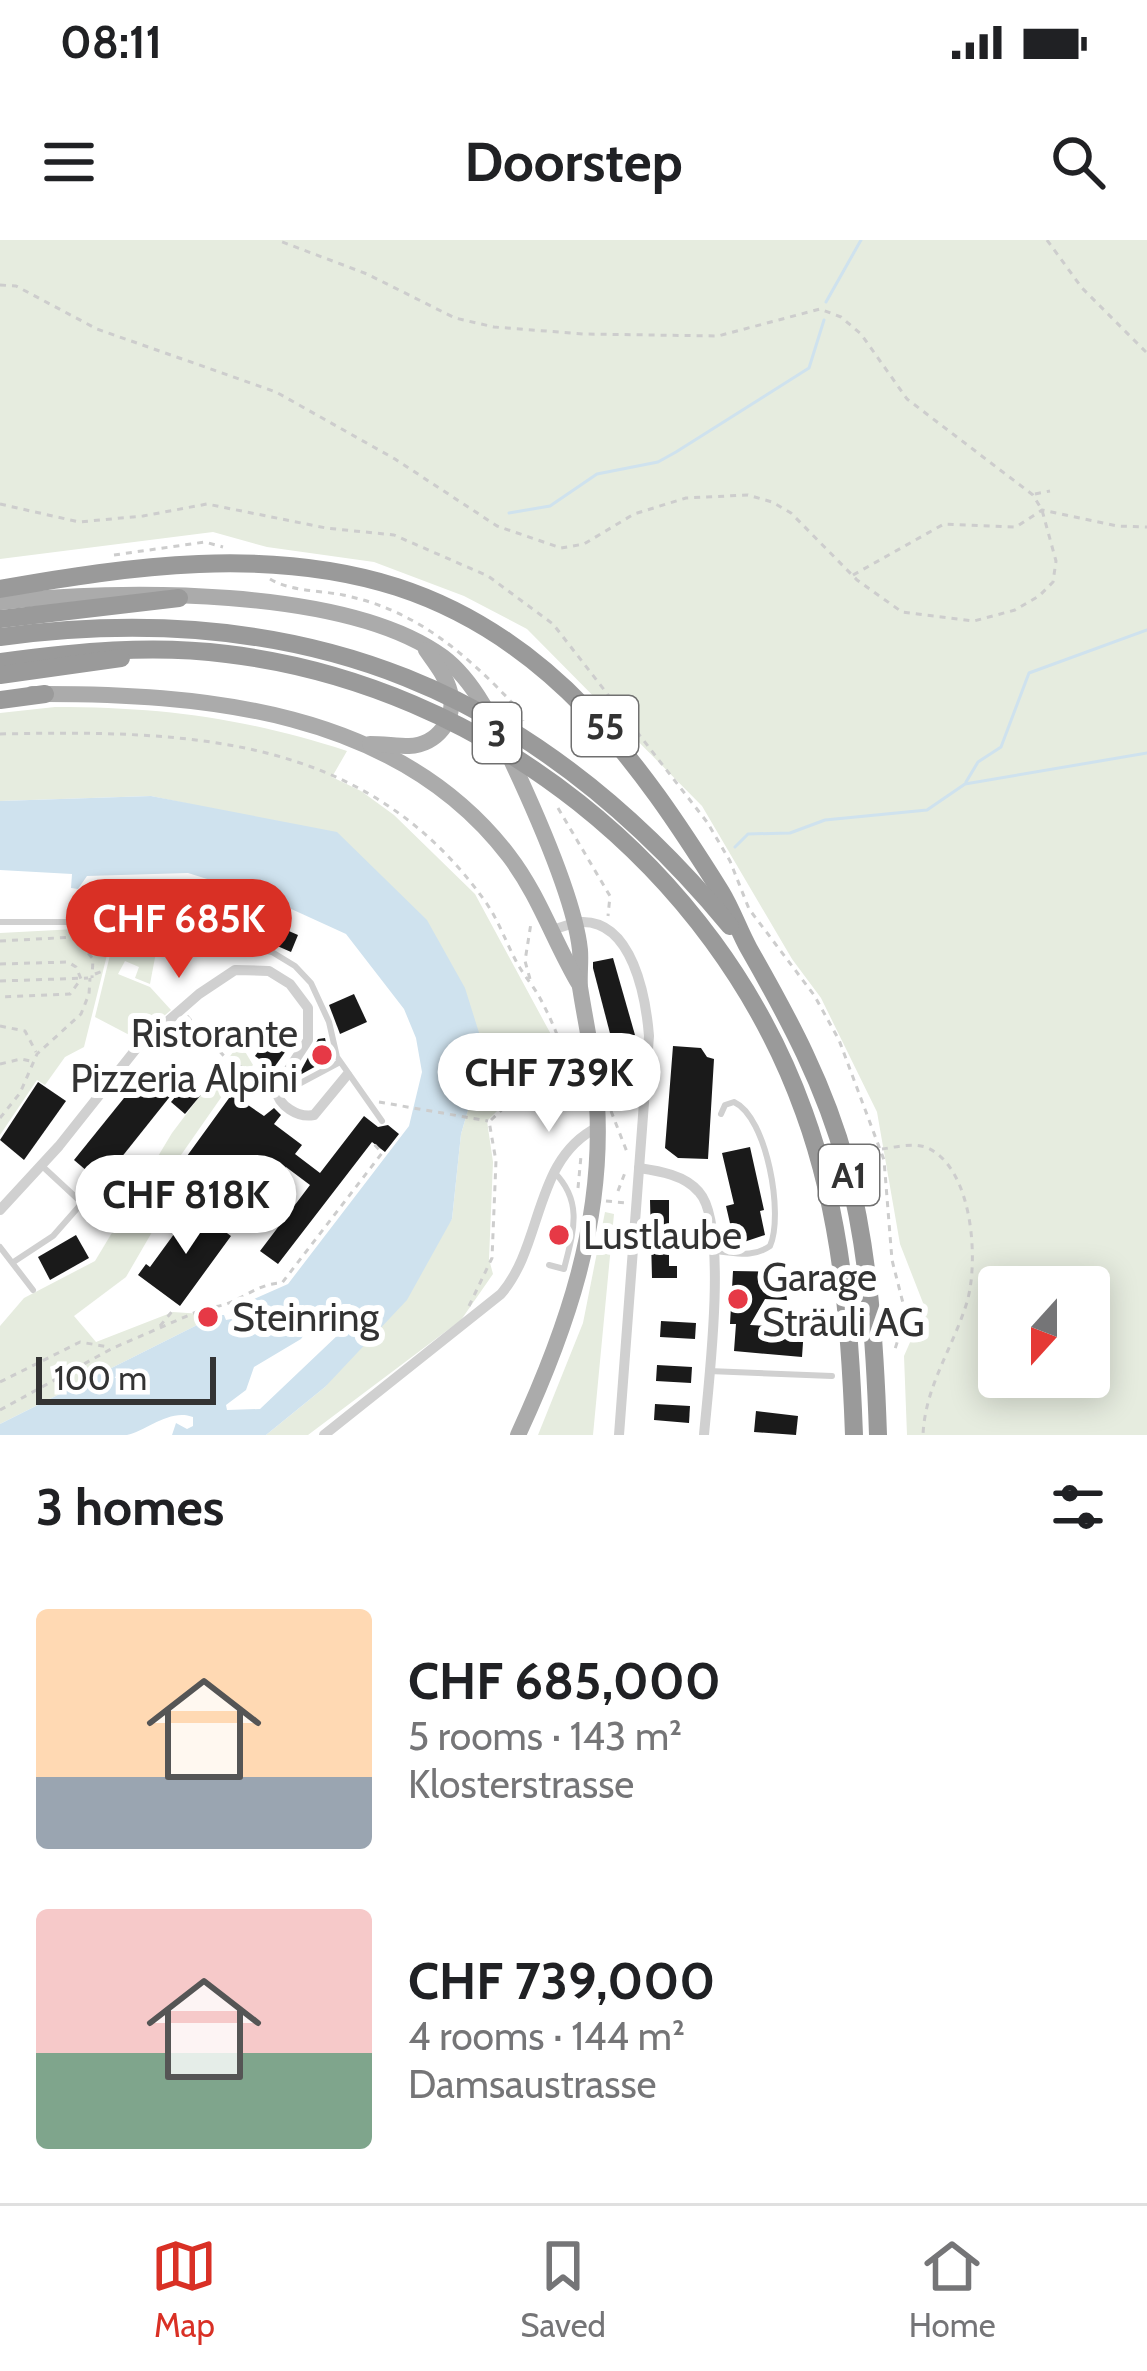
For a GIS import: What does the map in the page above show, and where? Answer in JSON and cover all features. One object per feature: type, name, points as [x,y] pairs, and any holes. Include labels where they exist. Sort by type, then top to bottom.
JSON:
[{"type":"highway","name":"55","points":[[0,589],[127,570],[262,564],[325,570],[403,589],[475,620],[531,656],[604,725],[666,807],[723,895],[748,948]]},
{"type":"highway","points":[[0,620],[179,598]]},
{"type":"highway","name":"A1","points":[[0,637],[94,627],[178,627],[262,636],[323,650],[422,684],[510,729],[593,785],[658,844],[748,948],[802,1044],[827,1104],[847,1167],[866,1265],[878,1435]]},
{"type":"highway","points":[[0,675],[161,649]]},
{"type":"highway","name":"A1","points":[[0,662],[95,650],[161,649],[258,658],[339,677],[428,711],[528,765],[604,824],[674,892],[750,998],[780,1054],[809,1127],[830,1205],[842,1269],[854,1435]]},
{"type":"highway","points":[[0,697],[45,694]]},
{"type":"main road","name":"3","points":[[0,602],[99,595],[325,610],[370,621],[422,645],[462,676],[505,748],[539,826],[573,924],[580,948],[580,985],[590,1030],[597,1107],[595,1196],[581,1272],[556,1349],[518,1435]]},
{"type":"main road","points":[[363,744],[424,743],[447,722],[450,692],[422,645]]},
{"type":"main road","name":"3","points":[[45,694],[140,695],[220,703],[297,720],[363,744],[429,779],[473,815],[520,871],[580,985]]},
{"type":"street","points":[[552,930],[589,923],[610,934],[631,958],[645,993],[649,1036],[619,1435]]},
{"type":"street","points":[[0,1210],[136,1049],[235,970],[258,968],[290,984],[308,1008],[310,1033],[275,1092],[297,1115],[314,1115],[347,1075]]},
{"type":"street","points":[[324,1435],[508,1286],[554,1172],[572,1142],[598,1127]]},
{"type":"street","points":[[639,1168],[676,1177],[700,1193],[710,1213],[713,1251],[704,1435]]},
{"type":"lane","points":[[0,922],[142,922],[272,952],[311,983],[340,1062],[382,1121]]},
{"type":"lane","points":[[275,1092],[294,1089],[340,1062]]},
{"type":"lane","points":[[713,1251],[760,1252],[773,1241],[776,1227],[772,1181],[752,1118],[734,1102],[725,1105],[721,1114]]},
{"type":"lane","points":[[15,1262],[53,1236],[82,1203],[41,1165]]},
{"type":"lane","points":[[549,1265],[564,1269],[575,1224],[574,1202],[554,1172]]},
{"type":"lane","points":[[0,1246],[32,1290]]},
{"type":"lane","points":[[709,1371],[832,1376]]},
{"type":"path","points":[[0,285],[16,286],[97,329],[276,392],[394,459],[497,526],[542,543],[561,548],[584,544],[634,514],[686,499],[748,495],[790,513],[853,575],[902,612],[974,621],[1015,610],[1053,582],[1056,561],[1033,495],[908,399],[861,334],[842,317],[820,309],[718,336],[494,327],[455,318],[367,274],[277,240]]},
{"type":"path","points":[[1047,240],[1082,289],[1147,353]]},
{"type":"path","points":[[1033,495],[1050,491]]},
{"type":"path","points":[[853,575],[944,524],[1016,527],[1042,510],[1117,526],[1147,527]]},
{"type":"path","points":[[0,734],[165,736],[291,759],[349,780],[381,800],[440,850],[478,893],[530,980],[560,1042],[578,1103],[611,1111],[632,1158],[618,1191]]},
{"type":"path","points":[[569,830],[610,896],[610,934]]},
{"type":"path","points":[[530,980],[525,961],[531,920]]},
{"type":"path","points":[[63,929],[63,937]]},
{"type":"path","points":[[0,940],[75,938],[94,963],[88,1001],[81,1013],[37,1054],[20,1093],[0,1118]]},
{"type":"path","points":[[0,964],[68,962],[81,979],[77,989],[67,994],[0,997]]},
{"type":"path","points":[[0,981],[91,978],[105,970]]},
{"type":"path","points":[[182,1010],[224,1056],[275,1092]]},
{"type":"path","points":[[0,1026],[25,1031],[37,1054]]},
{"type":"path","points":[[489,1121],[532,1081],[560,1042]]},
{"type":"path","points":[[0,1064],[21,1059],[32,1062]]},
{"type":"path","points":[[394,1105],[489,1121]]},
{"type":"path","points":[[463,1326],[492,1258],[496,1161],[489,1121]]},
{"type":"path","points":[[0,1410],[113,1348],[208,1307],[218,1309],[261,1285],[282,1283],[382,1153],[373,1143]]},
{"type":"path","points":[[882,1149],[925,1146],[945,1161],[960,1188],[971,1232],[967,1303],[933,1382],[922,1435]]},
{"type":"path","points":[[157,1329],[174,1310]]},
{"type":"path","points":[[0,1382],[80,1342],[113,1348]]},
{"type":"shaded area","points":[[0,240],[1147,240],[1147,1435],[907,1435],[904,1356],[925,1308],[900,1244],[877,1112],[821,998],[792,959],[702,806],[527,629],[464,596],[374,562],[267,547],[213,532],[0,559]]},
{"type":"shaded area","points":[[55,707],[203,717],[347,751],[332,777],[394,815],[475,894],[554,1040],[530,1078],[487,1121],[493,1162],[489,1259],[493,1274],[461,1320],[308,1435],[266,1435],[325,1387],[452,1219],[461,1134],[485,1052],[237,814],[151,796],[0,801],[0,713]]},
{"type":"shaded area","points":[[117,926],[160,931],[150,984],[135,978],[139,967],[125,961],[118,974],[150,987],[171,1010],[137,1039],[95,1017]]},
{"type":"shaded area","points":[[114,927],[84,1047],[65,1057],[45,1085],[37,1080],[0,1135],[0,933]]},
{"type":"shaded area","points":[[240,1043],[253,1065],[227,1089],[181,1155],[188,1170],[126,1277],[74,1316],[96,1342],[173,1312],[217,1315],[0,1424],[0,1326],[24,1298],[95,1261],[172,1133]]},
{"type":"shaded area","points":[[605,1212],[614,1214],[593,1435],[538,1435],[583,1323]]},
{"type":"water","points":[[151,796],[337,832],[427,920],[465,988],[485,1052],[461,1134],[452,1219],[407,1300],[325,1387],[266,1435],[172,1435],[176,1423],[187,1429],[193,1426],[193,1417],[184,1415],[127,1435],[0,1435],[0,1424],[217,1315],[226,1320],[241,1317],[245,1303],[288,1284],[409,1126],[422,1072],[404,1009],[346,934],[265,897],[188,873],[87,876],[78,889],[71,888],[72,874],[0,870],[0,801]],"holes":[[[350,1304],[361,1313],[260,1409],[227,1410],[226,1405],[246,1390],[254,1367],[301,1339],[319,1314]]]},
{"type":"building","points":[[200,903],[254,916],[298,935],[291,952],[241,930],[240,935],[196,921]]},
{"type":"building","points":[[613,958],[635,1035],[612,1041],[593,962]]},
{"type":"building","points":[[354,994],[367,1022],[340,1034],[329,1005]]},
{"type":"building","points":[[270,1035],[288,1048],[273,1069],[255,1056]]},
{"type":"building","points":[[325,1038],[329,1057],[318,1059],[320,1064],[298,1076],[318,1039]]},
{"type":"building","points":[[673,1046],[701,1048],[714,1059],[708,1159],[678,1158],[665,1148]]},
{"type":"building","points":[[145,1072],[172,1094],[101,1183],[74,1160]]},
{"type":"building","points":[[191,1078],[205,1090],[185,1114],[171,1102]]},
{"type":"building","points":[[38,1082],[66,1101],[24,1160],[0,1140]]},
{"type":"building","points":[[232,1094],[264,1116],[274,1108],[281,1115],[274,1124],[302,1145],[295,1154],[320,1173],[364,1116],[399,1134],[385,1152],[372,1142],[278,1264],[260,1251],[310,1185],[286,1167],[245,1223],[207,1195],[219,1179],[187,1156]]},
{"type":"building","points":[[750,1147],[765,1235],[735,1245],[726,1206],[734,1204],[722,1153]]},
{"type":"building","points":[[650,1200],[669,1200],[669,1266],[677,1266],[677,1278],[652,1278]]},
{"type":"building","points":[[193,1208],[231,1236],[180,1306],[138,1275],[146,1264],[150,1267]]},
{"type":"building","points":[[76,1235],[89,1258],[50,1280],[38,1257]]},
{"type":"building","points":[[733,1271],[783,1272],[787,1300],[765,1299],[750,1325],[804,1328],[802,1357],[734,1351],[736,1324],[730,1324]]},
{"type":"building","points":[[661,1321],[696,1323],[695,1339],[660,1337]]},
{"type":"building","points":[[657,1365],[692,1367],[691,1383],[656,1381]]},
{"type":"building","points":[[655,1404],[690,1406],[689,1423],[654,1420]]},
{"type":"building","points":[[756,1411],[798,1416],[796,1435],[754,1432]]},
{"type":"waterway","points":[[826,302],[861,240]]},
{"type":"waterway","points":[[509,513],[550,506],[597,474],[658,462],[676,452],[809,368],[824,320]]},
{"type":"waterway","points":[[966,782],[978,762],[1001,747],[1029,673],[1147,630]]},
{"type":"waterway","points":[[735,847],[748,834],[790,833],[825,820],[927,810],[965,784],[1147,753]]},
{"type":"place","name":"Ristorante Pizzeria Alpini","points":[[322,1055]]},
{"type":"place","name":"Lustlaube","points":[[559,1235]]},
{"type":"place","name":"Garage Sträuli AG","points":[[738,1299]]},
{"type":"place","name":"Steinring","points":[[208,1317]]}]
